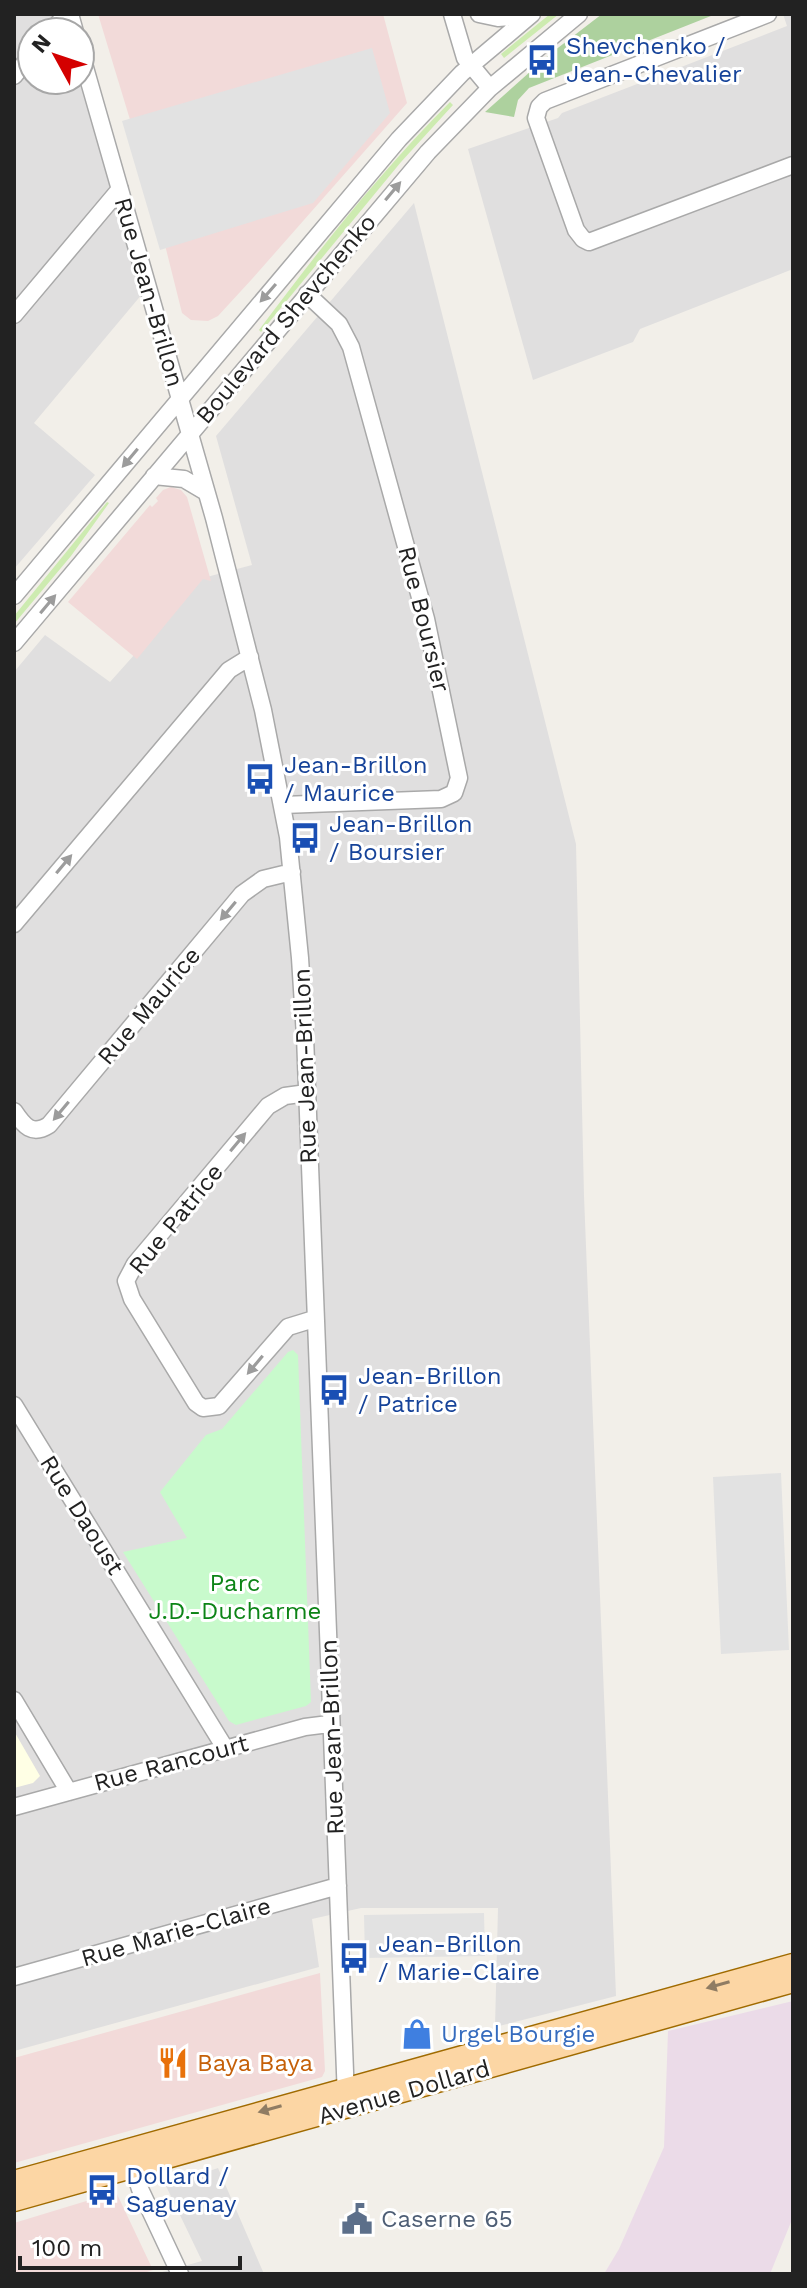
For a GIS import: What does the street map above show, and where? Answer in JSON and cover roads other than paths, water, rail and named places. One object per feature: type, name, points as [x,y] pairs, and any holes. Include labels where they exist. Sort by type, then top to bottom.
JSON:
[{"type":"main road","name":"Avenue Dollard","points":[[346,2098],[793,1964]]},
{"type":"main road","name":"Avenue Dollard","points":[[14,2181],[130,2158],[346,2098],[793,1982]]},
{"type":"main road","name":"Avenue Dollard","points":[[14,2201],[130,2158]]},
{"type":"street","points":[[452,14],[470,66],[490,88]]},
{"type":"street","points":[[479,14],[498,18],[531,14]]},
{"type":"street","name":"Boulevard Shevchenko","points":[[14,596],[399,139],[470,66],[531,14]]},
{"type":"street","name":"Boulevard Shevchenko","points":[[14,643],[428,152],[490,88],[579,14]]},
{"type":"street","points":[[768,14],[545,101],[537,110],[536,118],[576,230],[589,242],[793,165]]},
{"type":"street","name":"Rue Jean-Brillon","points":[[93,96],[250,657],[283,805],[292,872],[307,1093],[331,1698],[329,1724],[333,1749],[346,2098]]},
{"type":"street","points":[[14,315],[120,189]]},
{"type":"street","name":"Rue Boursier","points":[[283,805],[441,799],[454,793],[459,778],[426,619],[351,347],[339,324],[307,294]]},
{"type":"street","points":[[154,476],[184,479],[206,492]]},
{"type":"street","points":[[14,924],[229,670],[250,657]]},
{"type":"street","name":"Rue Maurice","points":[[14,1111],[31,1130],[40,1131],[49,1125],[242,894],[263,879],[292,872]]},
{"type":"street","name":"Rue Patrice","points":[[307,1093],[285,1096],[268,1106],[135,1264],[126,1281],[132,1299],[196,1403],[203,1408],[219,1406],[228,1398],[288,1327],[314,1319]]},
{"type":"street","name":"Rue Daoust","points":[[14,1405],[225,1748]]},
{"type":"street","points":[[14,1700],[69,1792]]},
{"type":"street","name":"Rue Rancourt","points":[[14,1807],[225,1748],[305,1727],[329,1724]]},
{"type":"street","name":"Rue Marie-Claire","points":[[14,1977],[338,1886]]},
{"type":"street","points":[[130,2158],[180,2274]]},
{"type":"place","name":"Shevchenko / Jean-Chevalier","points":[[542,60]]},
{"type":"place","name":"Jean-Brillon / Maurice","points":[[260,779]]},
{"type":"place","name":"Jean-Brillon / Boursier","points":[[305,838]]},
{"type":"place","name":"Jean-Brillon / Patrice","points":[[334,1390]]},
{"type":"place","name":"Jean-Brillon / Marie-Claire","points":[[354,1958]]},
{"type":"place","name":"Urgel Bourgie","points":[[417,2034]]},
{"type":"place","name":"Baya Baya","points":[[173,2063]]},
{"type":"place","name":"Dollard / Saguenay","points":[[102,2190]]},
{"type":"place","name":"Caserne 65","points":[[357,2219]]},
{"type":"park label","name":"Parc J.D.-Ducharme","points":[[235,1597]]}]
